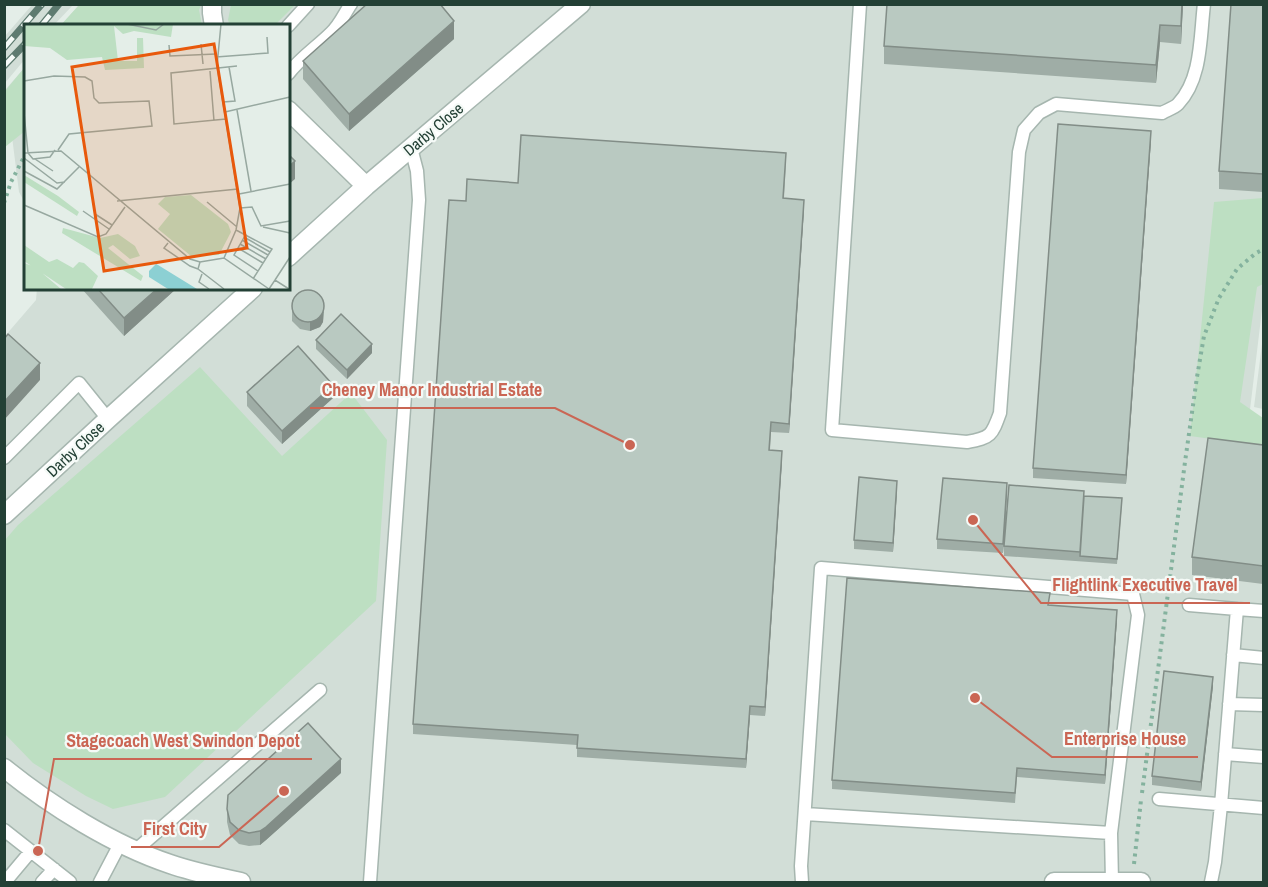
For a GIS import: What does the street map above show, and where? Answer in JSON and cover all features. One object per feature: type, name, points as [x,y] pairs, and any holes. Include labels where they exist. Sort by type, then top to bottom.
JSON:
[{"type":"street","points":[[212,4],[214,24]]},
{"type":"street","name":"Darby Close","points":[[290,255],[366,186],[581,4]]},
{"type":"street","points":[[290,112],[366,186]]},
{"type":"street","name":"Darby Close","points":[[4,515],[108,418],[252,290]]},
{"type":"street","points":[[4,768],[70,814],[128,846],[153,858],[186,869],[241,882]]},
{"type":"street","points":[[1054,882],[1140,882]]},
{"type":"lane","points":[[290,24],[308,4]]},
{"type":"lane","points":[[290,71],[339,25],[351,4]]},
{"type":"lane","points":[[860,4],[831,430],[967,442],[984,439],[994,430],[1000,413],[1019,152],[1024,130],[1039,113],[1056,104],[1162,113],[1177,105],[1190,90],[1197,70],[1204,4]]},
{"type":"lane","points":[[370,882],[419,200],[417,171],[411,148]]},
{"type":"lane","points":[[4,458],[79,383],[108,418]]},
{"type":"lane","points":[[802,882],[801,866],[820,568],[1134,594],[1138,615],[1111,833],[1112,882]]},
{"type":"lane","points":[[1189,605],[1263,611]]},
{"type":"lane","points":[[1210,882],[1215,862],[1221,805],[1237,609]]},
{"type":"lane","points":[[1233,655],[1263,658]]},
{"type":"lane","points":[[100,882],[128,846],[320,690]]},
{"type":"lane","points":[[1229,704],[1263,705]]},
{"type":"lane","points":[[1225,754],[1263,757]]},
{"type":"lane","points":[[1160,799],[1263,808]]},
{"type":"lane","points":[[805,814],[1111,833]]},
{"type":"lane","points":[[6,833],[70,882]]},
{"type":"lane","points":[[5,882],[31,851]]},
{"type":"lane","points":[[42,882],[54,869]]},
{"type":"path","points":[[4,203],[11,182],[24,157]]},
{"type":"path","points":[[1132,882],[1151,714],[1204,336],[1219,298],[1237,269],[1263,249]]},
{"type":"shaded area","points":[[32,5],[73,5],[55,24],[24,24],[24,60],[5,83],[5,36]]},
{"type":"shaded area","points":[[79,5],[1263,5],[1264,293],[1246,443],[1264,446],[1263,882],[5,882],[5,336],[36,300],[37,290],[290,290],[290,24],[62,24]]},
{"type":"shaded area","points":[[24,68],[24,201],[19,192],[6,89]]},
{"type":"shaded area","points":[[1263,336],[1263,409],[1254,407]]},
{"type":"green space","points":[[231,4],[295,5],[276,24],[229,24]]},
{"type":"green space","points":[[79,5],[201,5],[199,10],[202,24],[62,24]]},
{"type":"green space","points":[[24,68],[24,132],[5,147],[5,91]]},
{"type":"green space","points":[[1263,198],[1263,284],[1257,287],[1240,402],[1263,418],[1263,446],[1190,436],[1214,202]]},
{"type":"green space","points":[[200,367],[282,456],[351,393],[387,440],[376,601],[165,797],[113,809],[86,796],[33,763],[5,734],[5,540],[18,525]]},
{"type":"building","points":[[367,4],[440,4],[454,21],[349,114],[303,61]]},
{"type":"building","points":[[887,4],[1182,4],[1181,26],[1160,25],[1156,65],[884,46]]},
{"type":"building","points":[[1231,4],[1263,4],[1263,174],[1219,171]]},
{"type":"building","points":[[1058,124],[1151,131],[1126,475],[1033,468]]},
{"type":"building","points":[[521,135],[786,153],[783,198],[804,200],[789,424],[771,422],[769,450],[782,451],[765,707],[750,706],[746,759],[577,748],[578,735],[413,724],[449,200],[466,201],[467,179],[518,183]]},
{"type":"building","points":[[290,156],[295,161],[290,165]]},
{"type":"building","points":[[99,290],[156,290],[124,318]]},
{"type":"building","points":[[308,290],[319,295],[324,306],[319,317],[308,322],[297,317],[292,306],[297,295]]},
{"type":"building","points":[[341,314],[372,344],[347,370],[316,340]]},
{"type":"building","points":[[8,334],[40,363],[4,402],[4,339]]},
{"type":"building","points":[[298,346],[333,385],[282,431],[247,392]]},
{"type":"building","points":[[1208,438],[1263,445],[1263,566],[1192,557]]},
{"type":"building","points":[[859,477],[897,481],[893,543],[854,540]]},
{"type":"building","points":[[943,478],[1007,483],[1003,544],[937,539]]},
{"type":"building","points":[[1009,485],[1084,491],[1080,552],[1004,546]]},
{"type":"building","points":[[1084,496],[1122,498],[1117,559],[1080,556]]},
{"type":"building","points":[[847,578],[1050,593],[1048,605],[1117,610],[1105,775],[1017,768],[1015,793],[832,780]]},
{"type":"building","points":[[1164,671],[1213,677],[1201,782],[1152,776]]},
{"type":"building","points":[[308,723],[341,759],[266,827],[249,833],[239,830],[230,822],[227,809],[228,795]]},
{"type":"railway","points":[[25,24],[42,4]]},
{"type":"railway","points":[[43,24],[59,4]]},
{"type":"railway","points":[[4,48],[24,25]]},
{"type":"railway","points":[[4,66],[24,45]]},
{"type":"place","name":"Cheney Manor Industrial Estate","points":[[630,445]]},
{"type":"place","name":"Flightlink Executive Travel","points":[[973,520]]},
{"type":"place","name":"Enterprise House","points":[[975,698]]},
{"type":"place","name":"First City","points":[[284,791]]},
{"type":"place","name":"Stagecoach West Swindon Depot","points":[[38,851]]}]
